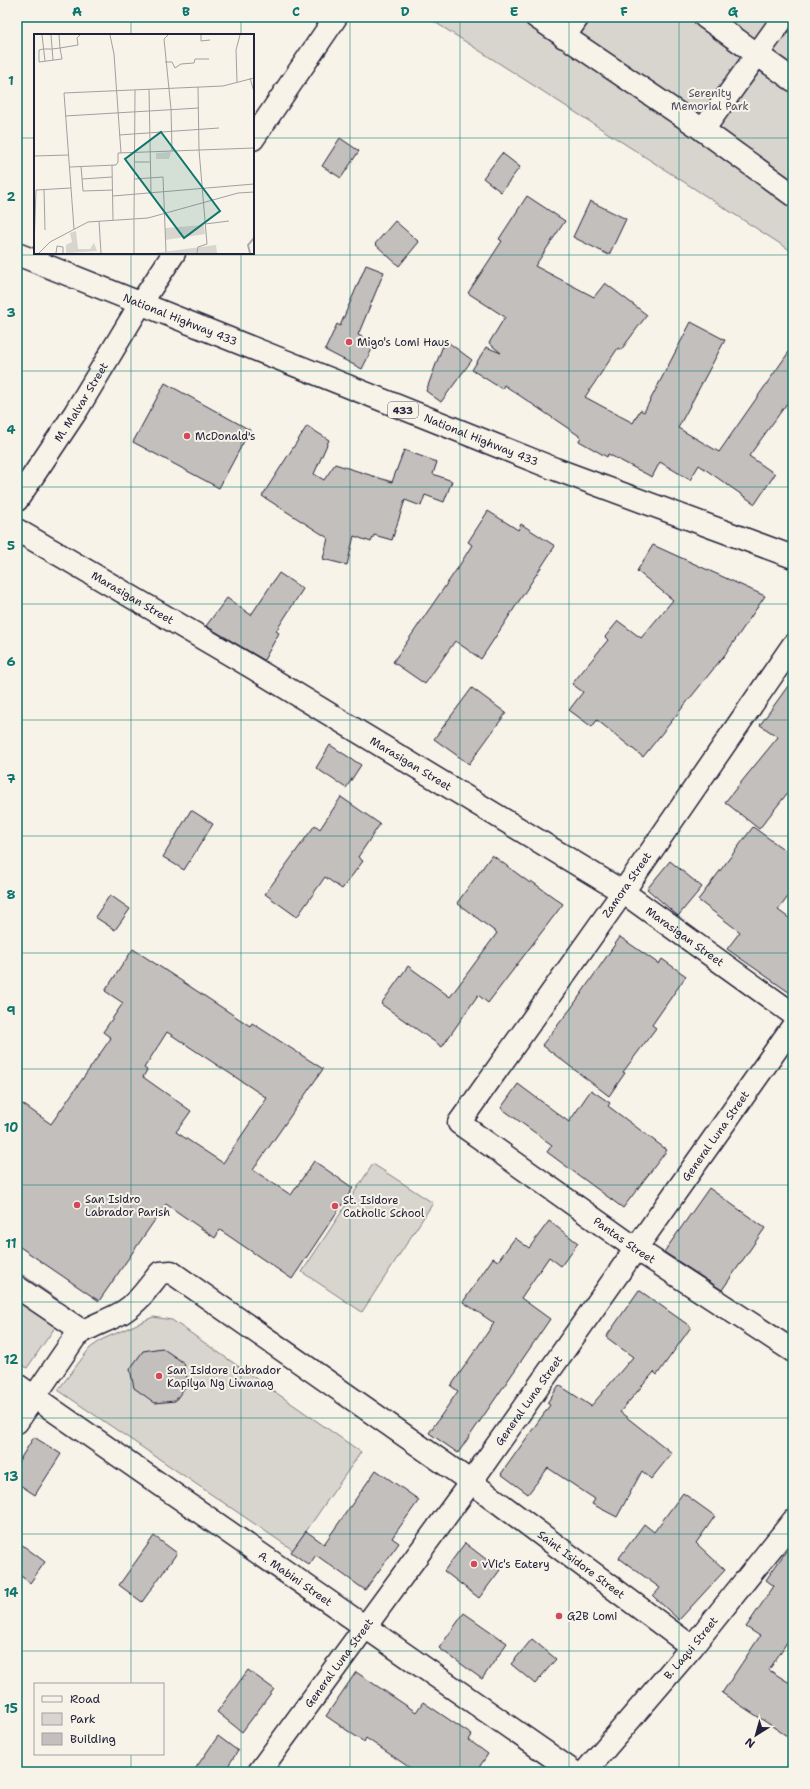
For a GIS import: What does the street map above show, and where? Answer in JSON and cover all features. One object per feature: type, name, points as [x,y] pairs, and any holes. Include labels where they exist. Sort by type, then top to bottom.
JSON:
[{"type":"street","points":[[254,138],[336,17]]},
{"type":"street","points":[[536,17],[703,130],[793,195]]},
{"type":"street","points":[[564,36],[578,17]]},
{"type":"street","points":[[705,17],[793,80]]},
{"type":"street","points":[[703,130],[784,17]]},
{"type":"street","name":"National Highway 433","points":[[17,254],[105,290],[140,302],[395,407],[555,469],[793,556]]},
{"type":"street","name":"M. Malvar Street","points":[[17,500],[75,413],[140,302],[173,254]]},
{"type":"street","name":"Marasigan Street","points":[[17,530],[243,662],[623,892],[793,1014]]},
{"type":"street","name":"Zamora Street","points":[[459,1124],[623,892],[793,645]]},
{"type":"street","name":"General Luna Street","points":[[259,1772],[364,1626],[471,1482],[793,1026]]},
{"type":"street","name":"Pantas Street","points":[[459,1124],[635,1248],[793,1351]]},
{"type":"street","name":"Saint Isidore Street","points":[[82,1331],[123,1312],[136,1303],[160,1273],[171,1272],[471,1482],[692,1647]]},
{"type":"street","points":[[17,1286],[82,1331],[25,1391],[17,1422]]},
{"type":"street","name":"A. Mabini Street","points":[[25,1391],[574,1772]]},
{"type":"street","name":"B. Laqui Street","points":[[585,1772],[692,1647],[793,1521]]},
{"type":"green space","name":"Serenity Memorial Park","points":[[427,17],[793,17],[793,252]]},
{"type":"green space","points":[[373,1164],[433,1203],[362,1312],[302,1272]]},
{"type":"green space","points":[[17,1271],[69,1307],[27,1368],[17,1362]]},
{"type":"green space","points":[[153,1317],[172,1320],[361,1452],[293,1550],[58,1390],[90,1348],[103,1339]]},
{"type":"building","points":[[340,138],[359,151],[341,178],[322,166]]},
{"type":"building","points":[[502,153],[520,167],[501,192],[483,178]]},
{"type":"building","points":[[527,196],[565,221],[535,266],[594,297],[605,283],[647,315],[621,350],[618,348],[585,397],[633,423],[640,410],[644,412],[691,322],[725,340],[678,428],[719,452],[793,346],[793,395],[749,456],[775,474],[755,504],[699,465],[690,480],[660,462],[652,477],[608,454],[607,457],[579,441],[581,437],[504,385],[502,389],[472,370],[486,347],[501,353],[489,343],[505,317],[468,293],[502,241],[499,239]]},
{"type":"building","points":[[590,201],[626,219],[609,255],[573,237]]},
{"type":"building","points":[[395,221],[419,242],[399,266],[375,244]]},
{"type":"building","points":[[366,265],[384,272],[358,335],[375,343],[362,369],[325,350],[337,324],[340,326]]},
{"type":"building","points":[[445,340],[472,360],[441,402],[426,391]]},
{"type":"building","points":[[165,383],[250,430],[219,488],[133,442]]},
{"type":"building","points":[[307,426],[329,440],[314,474],[324,480],[335,464],[392,482],[404,450],[437,462],[433,474],[452,481],[444,502],[425,495],[421,506],[405,500],[392,540],[374,535],[371,542],[354,536],[347,565],[323,559],[328,538],[262,496]]},
{"type":"building","points":[[488,511],[518,530],[521,524],[555,546],[481,659],[455,641],[425,684],[393,662],[459,566],[472,545],[468,542]]},
{"type":"building","points":[[653,545],[765,596],[727,652],[643,757],[597,720],[592,727],[569,710],[583,692],[572,684],[608,640],[605,637],[618,621],[641,638],[673,600],[637,571]]},
{"type":"building","points":[[279,573],[303,589],[276,631],[279,633],[264,660],[206,626],[227,598],[251,615]]},
{"type":"building","points":[[793,679],[793,786],[759,829],[725,802],[778,737],[760,725]]},
{"type":"building","points":[[472,688],[506,713],[469,764],[434,739]]},
{"type":"building","points":[[330,745],[361,765],[346,788],[316,768]]},
{"type":"building","points":[[341,797],[380,824],[358,857],[363,861],[342,889],[325,877],[297,917],[265,894],[315,825],[320,829]]},
{"type":"building","points":[[191,810],[213,824],[184,870],[163,857]]},
{"type":"building","points":[[753,827],[793,856],[793,890],[778,910],[793,921],[793,995],[727,949],[740,932],[698,900]]},
{"type":"building","points":[[492,855],[530,883],[531,881],[563,904],[488,1003],[478,995],[442,1047],[381,1004],[408,966],[450,997],[497,933],[457,903]]},
{"type":"building","points":[[670,861],[702,887],[678,916],[647,889]]},
{"type":"building","points":[[110,895],[130,909],[115,930],[95,917]]},
{"type":"building","points":[[620,937],[659,964],[662,959],[686,976],[652,1025],[656,1028],[623,1072],[625,1073],[609,1096],[542,1045],[572,1007]]},
{"type":"building","points":[[133,949],[250,1026],[252,1023],[323,1069],[253,1170],[291,1195],[314,1161],[353,1188],[292,1279],[220,1230],[215,1238],[166,1204],[99,1301],[17,1245],[17,1100],[51,1124],[111,1038],[103,1032],[123,1003],[105,991]],"holes":[[[167,1032],[267,1098],[223,1163],[176,1132],[191,1111],[143,1077],[147,1070],[144,1068]]]},
{"type":"building","points":[[518,1084],[569,1122],[591,1090],[610,1103],[608,1106],[667,1150],[623,1208],[547,1152],[552,1145],[501,1108]]},
{"type":"building","points":[[709,1188],[765,1228],[722,1290],[664,1252]]},
{"type":"building","points":[[549,1221],[578,1243],[561,1266],[549,1257],[521,1298],[550,1319],[458,1453],[429,1433],[458,1391],[451,1386],[494,1323],[463,1302],[493,1258],[498,1261],[515,1238],[529,1248]]},
{"type":"building","points":[[639,1290],[691,1327],[657,1375],[654,1372],[620,1412],[672,1453],[651,1479],[642,1471],[617,1517],[592,1504],[595,1499],[548,1468],[528,1494],[501,1474],[550,1405],[547,1403],[559,1385],[591,1406],[633,1357],[606,1337]]},
{"type":"building","name":"San Isidore Labrador Kapilya Ng Liwanag","points":[[162,1348],[184,1363],[188,1383],[175,1401],[155,1403],[134,1388],[130,1369],[143,1351]]},
{"type":"building","points":[[34,1437],[61,1454],[35,1495],[17,1483],[17,1464]]},
{"type":"building","points":[[376,1470],[419,1500],[392,1538],[399,1543],[365,1590],[316,1555],[309,1565],[291,1552],[306,1531],[324,1544]]},
{"type":"building","points":[[683,1493],[715,1516],[696,1543],[725,1570],[679,1620],[653,1596],[660,1588],[619,1558],[644,1524],[654,1532]]},
{"type":"building","points":[[154,1536],[177,1553],[142,1602],[119,1585]]},
{"type":"building","points":[[17,1541],[45,1562],[30,1583],[17,1573]]},
{"type":"building","points":[[793,1541],[793,1633],[769,1670],[793,1685],[793,1740],[722,1693],[760,1636],[746,1627],[774,1586],[766,1580]]},
{"type":"building","points":[[465,1543],[500,1570],[479,1598],[444,1571]]},
{"type":"building","points":[[464,1613],[507,1643],[482,1679],[439,1648]]},
{"type":"building","points":[[532,1639],[556,1659],[535,1684],[511,1664]]},
{"type":"building","points":[[248,1670],[274,1689],[242,1732],[217,1712]]},
{"type":"building","points":[[356,1672],[416,1712],[423,1702],[472,1735],[469,1740],[488,1754],[476,1772],[416,1772],[366,1738],[364,1742],[326,1716]]},
{"type":"building","points":[[218,1736],[238,1751],[224,1772],[193,1772]]},
{"type":"place","name":"Migo's Lomi Haus","points":[[349,342]]},
{"type":"place","name":"McDonald's","points":[[187,436]]},
{"type":"place","name":"San Isidro Labrador Parish","points":[[77,1205]]},
{"type":"place","name":"St. Isidore Catholic School","points":[[335,1206]]},
{"type":"place","name":"San Isidore Labrador Kapilya Ng Liwanag","points":[[159,1376]]},
{"type":"place","name":"vVic's Eatery","points":[[474,1564]]},
{"type":"place","name":"G2B Lomi","points":[[559,1616]]}]
